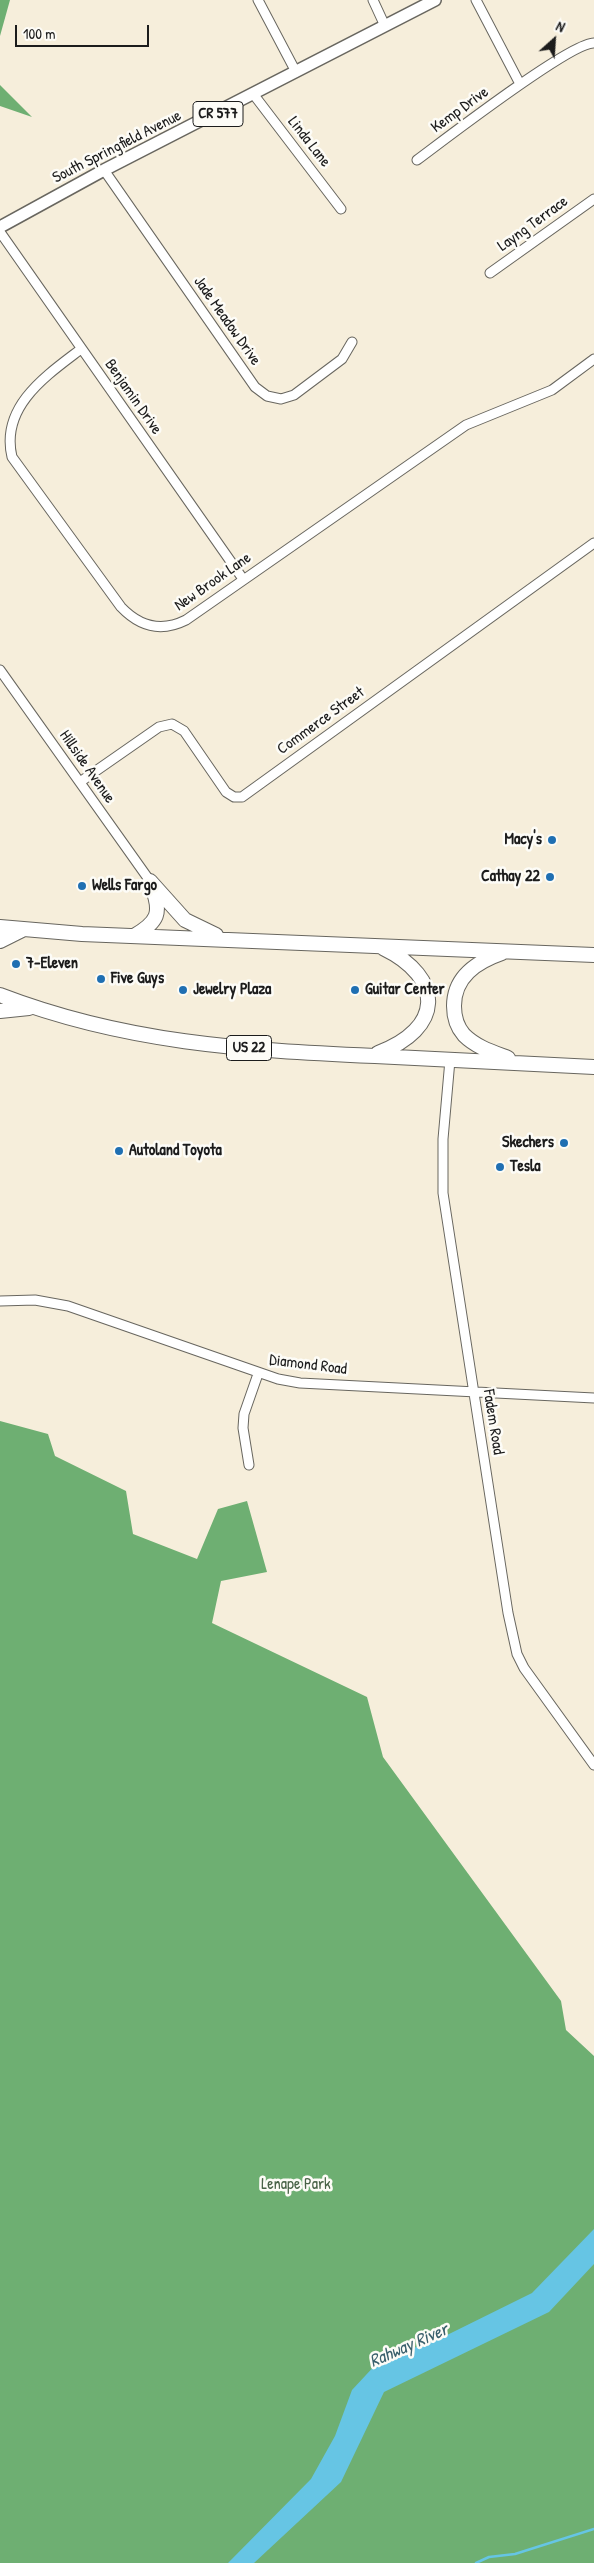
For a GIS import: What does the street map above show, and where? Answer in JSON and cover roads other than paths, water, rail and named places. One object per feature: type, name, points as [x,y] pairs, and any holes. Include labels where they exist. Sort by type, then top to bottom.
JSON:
[{"type":"highway","points":[[134,936],[148,927],[157,914],[158,905],[150,881]]},
{"type":"highway","points":[[150,881],[185,920],[226,940]]},
{"type":"highway","points":[[0,927],[134,936],[594,955]]},
{"type":"highway","points":[[0,940],[22,929]]},
{"type":"highway","points":[[373,1055],[396,1046],[412,1036],[422,1022],[427,1004],[426,987],[417,970],[403,958],[380,946]]},
{"type":"highway","points":[[507,952],[481,962],[467,972],[458,986],[454,1011],[459,1028],[470,1040],[485,1050],[522,1063]]},
{"type":"highway","name":"US 22","points":[[2,994],[36,1008],[106,1028],[175,1041],[225,1047],[594,1067]]},
{"type":"highway","points":[[0,1011],[36,1008]]},
{"type":"main road","name":"South Springfield Avenue","points":[[0,227],[104,170],[254,95],[435,0]]},
{"type":"street","points":[[258,0],[296,72]]},
{"type":"street","points":[[372,0],[386,26]]},
{"type":"street","points":[[476,0],[520,84],[576,48],[594,43]]},
{"type":"street","name":"Kemp Drive","points":[[417,160],[520,84]]},
{"type":"street","name":"Linda Lane","points":[[254,95],[341,209]]},
{"type":"street","name":"Jade Meadow Drive","points":[[104,170],[255,387],[267,396],[281,399],[294,395],[342,359],[352,342]]},
{"type":"street","name":"Layng Terrace","points":[[490,274],[594,199]]},
{"type":"street","name":"Benjamin Drive","points":[[0,232],[80,349],[243,579]]},
{"type":"street","name":"New Brook Lane","points":[[80,349],[29,389],[14,407],[7,430],[8,448],[12,457],[121,607],[138,621],[158,628],[176,625],[466,425],[552,390],[594,359]]},
{"type":"street","name":"Commerce Street","points":[[80,782],[159,727],[172,724],[184,731],[226,792],[234,797],[242,797],[594,543]]},
{"type":"street","name":"Hillside Avenue","points":[[0,670],[150,881]]},
{"type":"street","name":"Fadem Road","points":[[450,1060],[443,1140],[443,1193],[508,1613],[517,1654],[524,1668],[594,1765]]},
{"type":"street","name":"Diamond Road","points":[[0,1301],[35,1300],[68,1306],[258,1374],[300,1383],[594,1398]]},
{"type":"street","points":[[249,1465],[243,1428],[244,1414],[258,1374]]},
{"type":"water","points":[[594,2229],[594,2264],[549,2312],[384,2392],[341,2482],[254,2563],[228,2563],[311,2479],[335,2436],[352,2390],[379,2361],[443,2337],[532,2293]]},
{"type":"waterway","points":[[476,2563],[489,2557],[515,2554],[594,2529]]},
{"type":"place","name":"Macy's","points":[[552,840]]},
{"type":"place","name":"Cathay 22","points":[[550,877]]},
{"type":"place","name":"Wells Fargo","points":[[82,886]]},
{"type":"place","name":"7-Eleven","points":[[16,964]]},
{"type":"place","name":"Five Guys","points":[[101,979]]},
{"type":"place","name":"Jewelry Plaza","points":[[183,990]]},
{"type":"place","name":"Guitar Center","points":[[355,990]]},
{"type":"place","name":"Skechers","points":[[564,1143]]},
{"type":"place","name":"Autoland Toyota","points":[[119,1151]]},
{"type":"place","name":"Tesla","points":[[500,1167]]},
{"type":"park label","name":"Lenape Park","points":[[296,2185]]},
{"type":"water label","name":"Rahway River","points":[[409,2346]]}]
